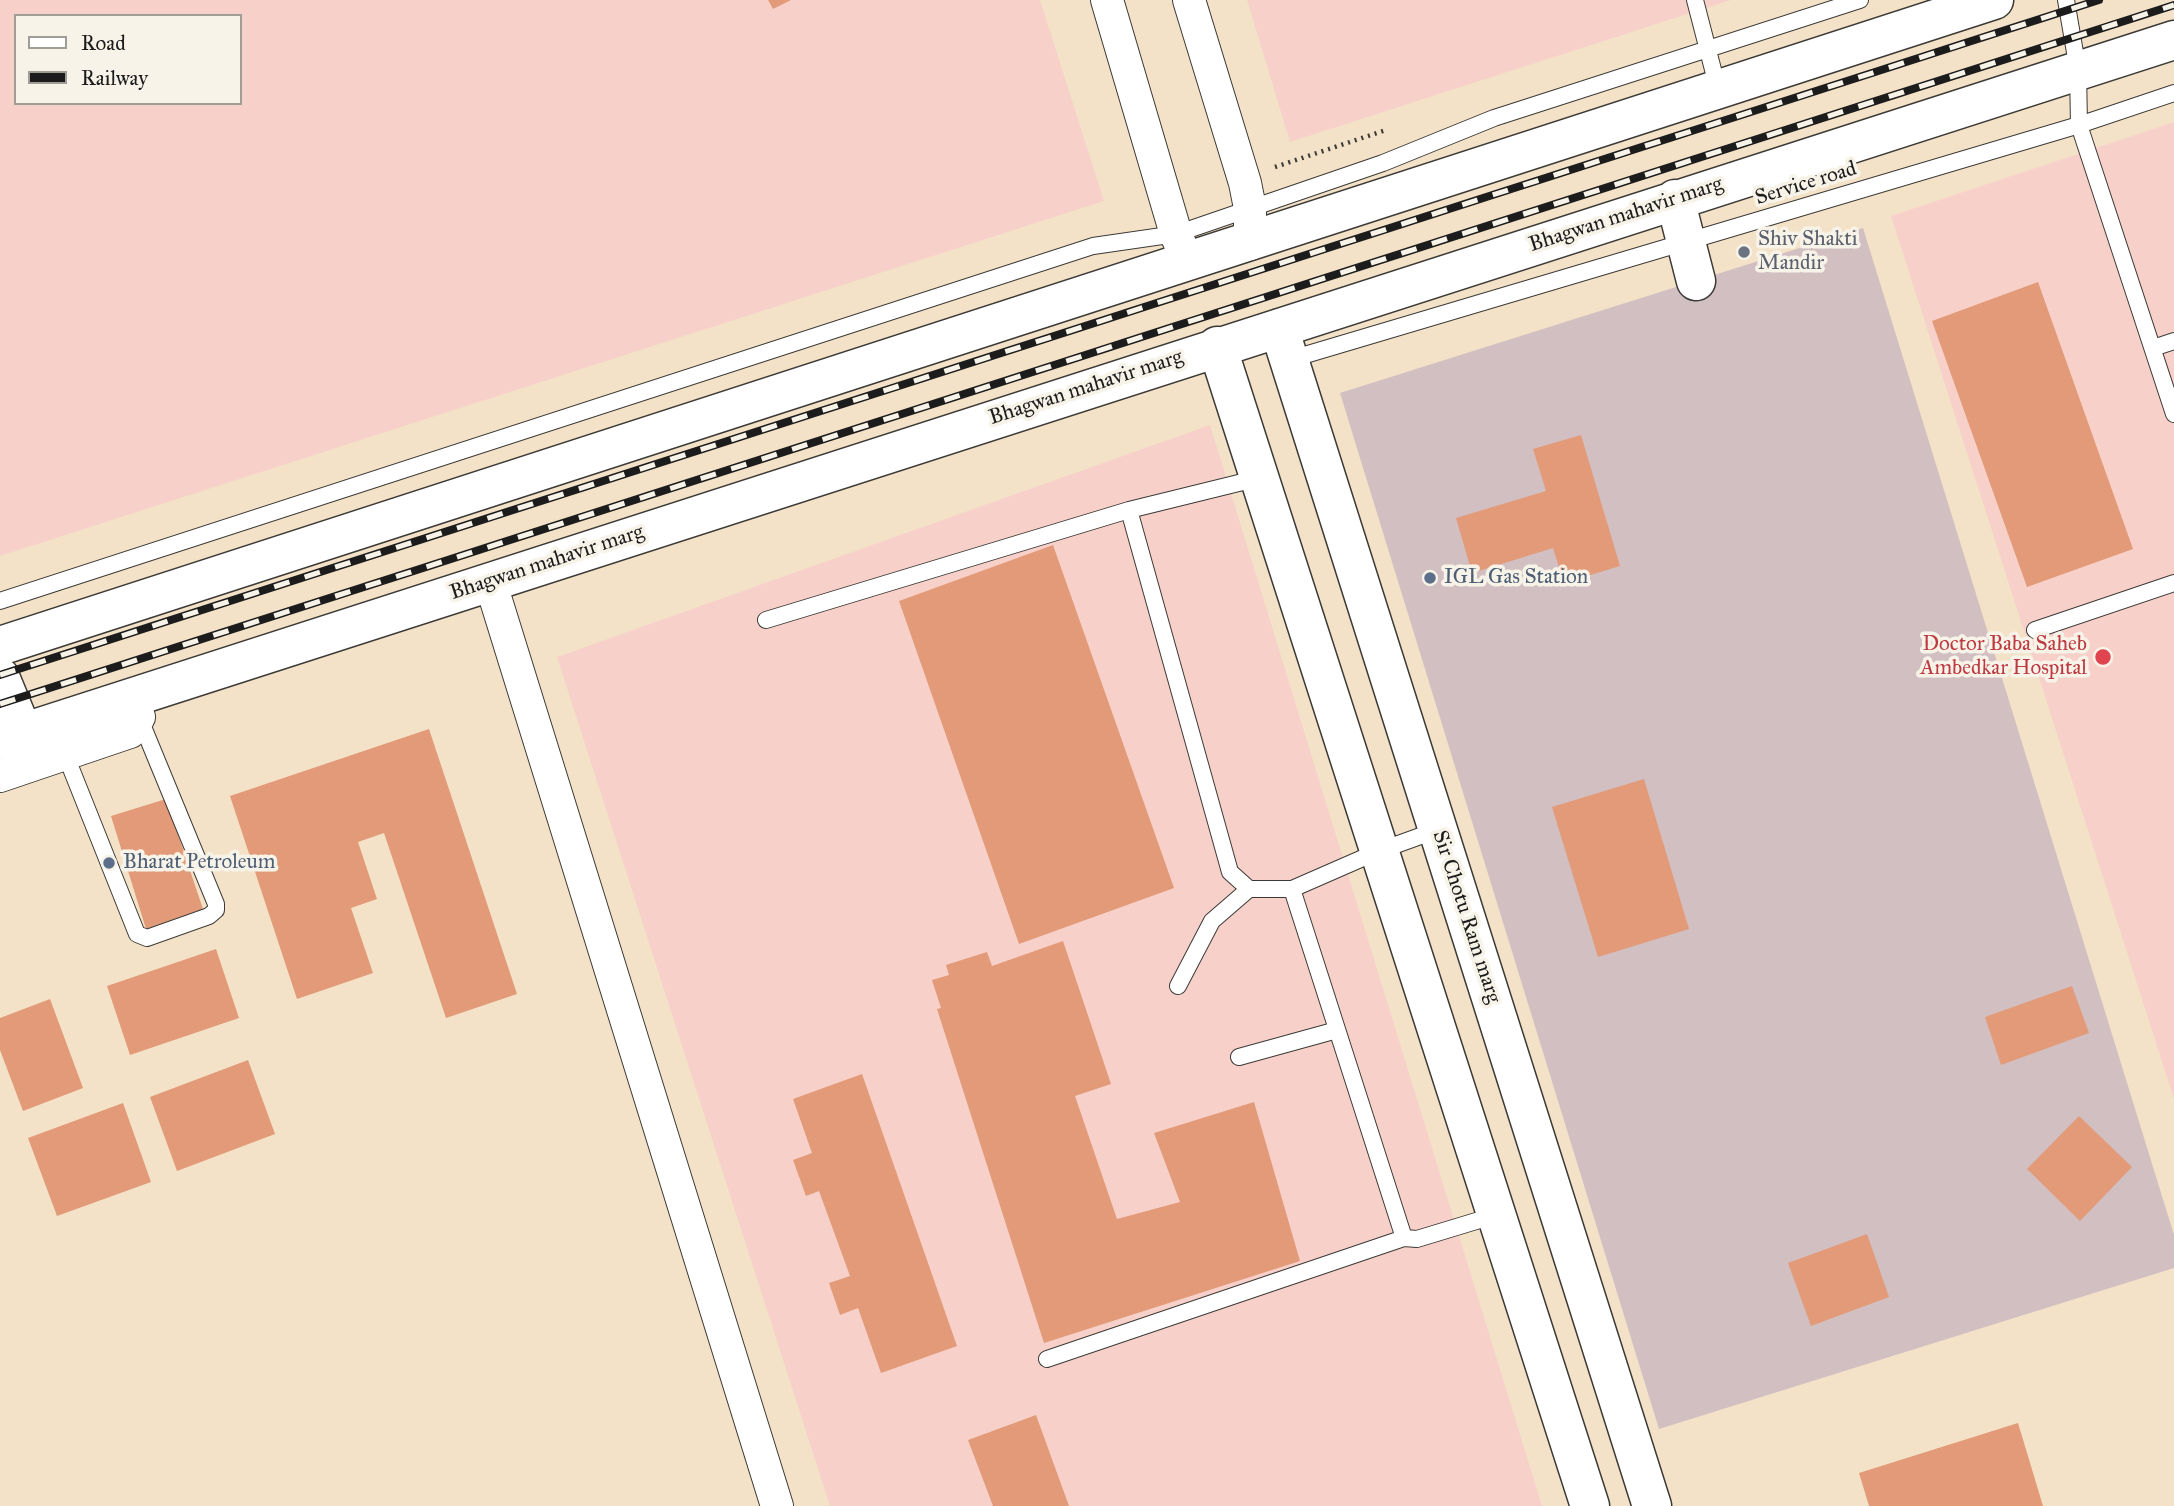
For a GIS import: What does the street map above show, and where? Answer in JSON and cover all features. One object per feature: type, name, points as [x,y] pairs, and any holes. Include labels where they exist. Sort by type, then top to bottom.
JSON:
[{"type":"main road","points":[[0,646],[1182,248],[1718,89],[1994,0]]},
{"type":"main road","name":"Bhagwan mahavir marg","points":[[35,738],[135,708],[490,581],[1217,346],[1283,344],[1675,199],[2174,40]]},
{"type":"main road","points":[[1675,199],[1696,281]]},
{"type":"main road","name":"Sir Chotu Ram marg","points":[[1283,344],[1652,1506]]},
{"type":"main road","points":[[1217,346],[1590,1506]]},
{"type":"main road","points":[[0,677],[35,738]]},
{"type":"street","points":[[1107,0],[1182,248]]},
{"type":"street","points":[[1189,0],[1250,226]]},
{"type":"street","points":[[490,581],[777,1506]]},
{"type":"street","points":[[0,776],[35,738]]},
{"type":"lane","points":[[1695,0],[1718,89]]},
{"type":"lane","points":[[1250,226],[1383,163],[1494,118],[1860,0]]},
{"type":"lane","points":[[2066,0],[2078,70],[2079,125],[2174,414]]},
{"type":"lane","name":"Service road","points":[[1283,344],[2079,125],[2174,93]]},
{"type":"lane","points":[[0,601],[1093,246],[1182,248]]},
{"type":"lane","points":[[2153,348],[2174,341]]},
{"type":"lane","points":[[766,620],[1129,510],[1259,478]]},
{"type":"lane","points":[[1129,510],[1230,872],[1249,890]]},
{"type":"lane","points":[[2035,630],[2174,583]]},
{"type":"lane","points":[[35,738],[137,934],[147,938],[209,916],[216,910],[216,904],[135,708]]},
{"type":"lane","points":[[1178,986],[1212,920],[1249,890],[1292,889],[1379,851],[1438,830]]},
{"type":"lane","points":[[1292,889],[1404,1238]]},
{"type":"lane","points":[[1239,1057],[1337,1030]]},
{"type":"lane","points":[[1047,1359],[1404,1238],[1417,1240],[1496,1215]]},
{"type":"shaded area","points":[[0,0],[1040,0],[1104,201],[0,556]]},
{"type":"shaded area","points":[[1247,0],[1731,0],[1290,142]]},
{"type":"shaded area","name":"Doctor Baba Saheb Ambedkar Hospital","points":[[2174,122],[2174,1099],[1891,216]]},
{"type":"shaded area","points":[[1863,228],[2174,1235],[2174,1268],[1659,1429],[1340,393]]},
{"type":"shaded area","points":[[1210,425],[1542,1506],[830,1506],[557,657]]},
{"type":"building","points":[[768,0],[791,0],[773,9]]},
{"type":"building","points":[[2038,282],[2133,549],[2027,587],[1932,321]]},
{"type":"building","points":[[1581,435],[1620,566],[1564,583],[1553,548],[1472,573],[1456,518],[1546,491],[1533,449]]},
{"type":"building","points":[[1053,545],[1174,888],[1019,944],[899,601]]},
{"type":"building","points":[[429,729],[517,994],[446,1018],[384,833],[358,842],[377,899],[351,908],[373,973],[297,999],[230,796]]},
{"type":"building","points":[[1644,779],[1689,929],[1598,957],[1552,807]]},
{"type":"building","points":[[166,799],[203,909],[146,929],[111,816]]},
{"type":"building","points":[[1063,941],[1111,1084],[1075,1096],[1117,1219],[1180,1202],[1154,1133],[1254,1102],[1300,1261],[1044,1343],[937,1009],[941,1008],[932,980],[949,975],[946,965],[987,952],[992,966]]},
{"type":"building","points":[[216,949],[239,1018],[130,1055],[107,986]]},
{"type":"building","points":[[2072,986],[2089,1033],[2001,1065],[1985,1017]]},
{"type":"building","points":[[50,999],[83,1088],[23,1111],[0,1050],[0,1018]]},
{"type":"building","points":[[248,1060],[275,1134],[177,1171],[150,1097]]},
{"type":"building","points":[[862,1074],[957,1346],[881,1373],[858,1308],[840,1315],[829,1283],[850,1276],[819,1191],[806,1196],[793,1160],[812,1153],[793,1099]]},
{"type":"building","points":[[123,1103],[151,1182],[57,1216],[28,1138]]},
{"type":"building","points":[[2079,1116],[2132,1167],[2080,1221],[2027,1169]]},
{"type":"building","points":[[1867,1234],[1889,1297],[1811,1326],[1788,1263]]},
{"type":"building","points":[[1036,1415],[1069,1506],[993,1506],[968,1440]]},
{"type":"building","points":[[2018,1423],[2043,1506],[1869,1506],[1859,1473]]},
{"type":"railway","points":[[0,675],[2099,0]]},
{"type":"railway","points":[[0,704],[2174,5]]},
{"type":"place","name":"Shiv Shakti Mandir","points":[[1744,252]]},
{"type":"place","name":"IGL Gas Station","points":[[1430,578]]},
{"type":"place","name":"Doctor Baba Saheb Ambedkar Hospital","points":[[2103,657]]},
{"type":"place","name":"Bharat Petroleum","points":[[109,863]]}]
